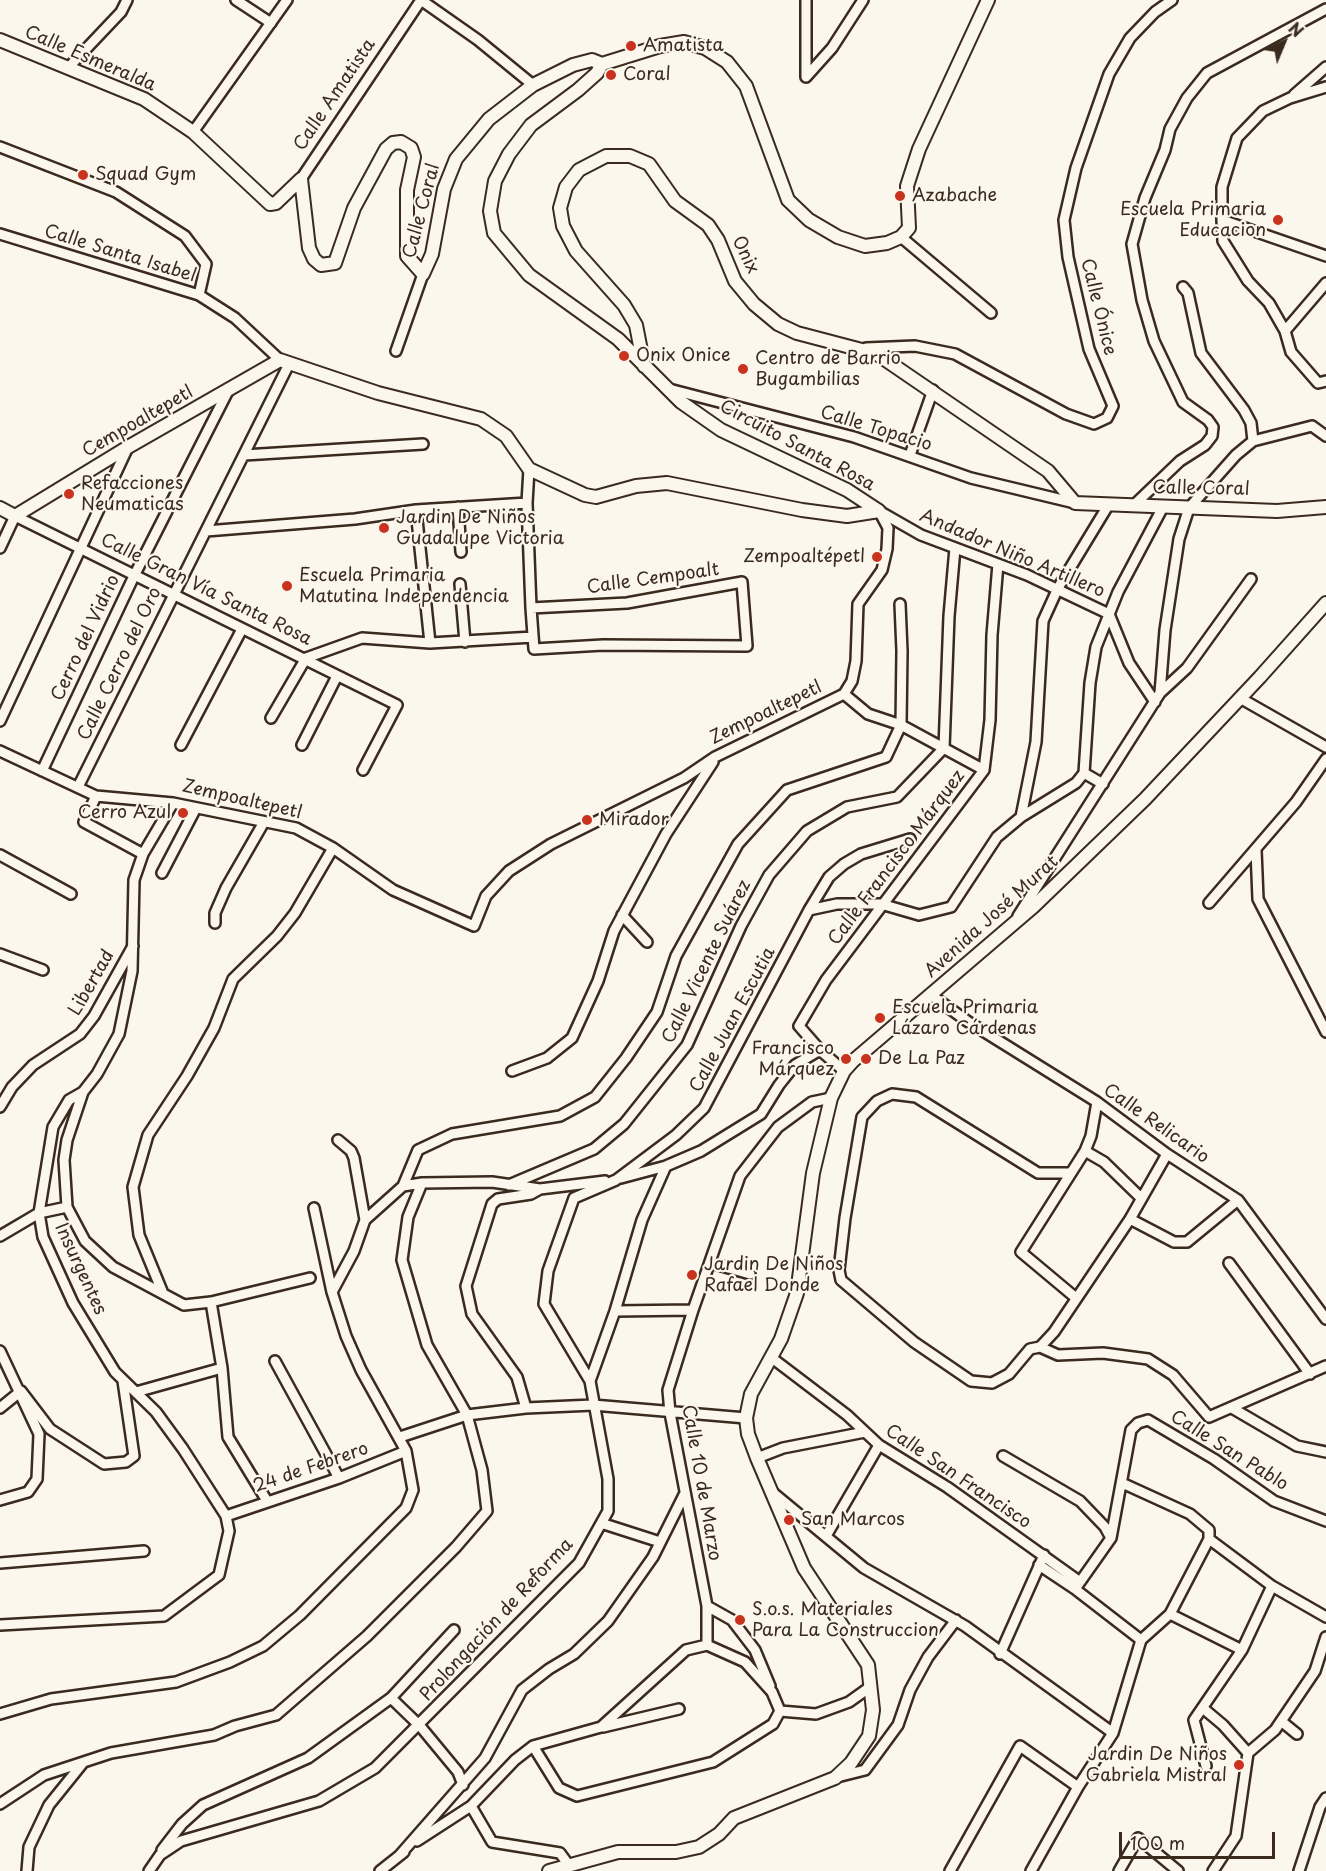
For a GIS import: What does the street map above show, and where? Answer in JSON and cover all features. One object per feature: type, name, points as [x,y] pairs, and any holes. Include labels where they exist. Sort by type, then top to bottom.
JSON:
[{"type":"street","points":[[69,68],[115,19],[127,0]]},
{"type":"street","points":[[236,0],[271,23]]},
{"type":"street","points":[[193,132],[287,0]]},
{"type":"street","points":[[421,0],[478,40],[533,86]]},
{"type":"street","name":"Calle Amatista","points":[[273,204],[301,179],[421,0]]},
{"type":"street","points":[[806,0],[806,77],[832,48],[863,0]]},
{"type":"street","points":[[988,0],[919,149],[907,186],[905,232],[991,313]]},
{"type":"street","name":"Calle Ónice","points":[[859,348],[915,346],[955,354],[1066,414],[1094,424],[1107,418],[1113,406],[1089,349],[1068,257],[1064,220],[1076,168],[1109,74],[1130,38],[1155,12],[1172,0]]},
{"type":"street","points":[[1133,506],[1180,462],[1205,445],[1212,436],[1213,427],[1208,420],[1183,402],[1154,341],[1142,300],[1132,244],[1145,198],[1165,150],[1170,129],[1187,98],[1207,73],[1326,9]]},
{"type":"street","name":"Calle Esmeralda","points":[[0,40],[144,99],[193,132],[264,201],[273,204]]},
{"type":"street","points":[[602,64],[660,45],[684,42],[705,48],[727,62],[746,86],[788,200],[809,220],[838,237],[865,246],[887,243],[905,232]]},
{"type":"street","name":"Calle Coral","points":[[301,179],[309,248],[314,260],[321,265],[335,263],[354,208],[386,148],[393,143],[401,142],[411,148],[414,157],[407,190],[407,256],[423,274],[432,254],[444,189],[456,159],[489,119],[533,86],[573,65],[592,60],[602,64]]},
{"type":"street","name":"Circuito Santa Rosa","points":[[602,64],[597,73],[531,125],[509,154],[495,181],[490,211],[494,233],[529,275],[618,339],[667,388],[721,430],[847,490],[879,511]]},
{"type":"street","points":[[1290,98],[1326,67]]},
{"type":"street","points":[[1326,87],[1290,98],[1263,111],[1237,138],[1222,187],[1222,241],[1248,281],[1269,303],[1284,331],[1291,352],[1318,383],[1326,381]]},
{"type":"street","points":[[0,147],[116,192],[185,236],[207,264],[199,295]]},
{"type":"street","name":"Onix","points":[[644,367],[636,325],[624,304],[576,251],[563,226],[560,208],[566,187],[579,170],[606,156],[630,156],[649,164],[675,201],[708,225],[718,240],[735,281],[754,304],[778,324],[797,333],[877,354],[933,390],[1048,471],[1075,503]]},
{"type":"street","points":[[1222,220],[1326,256]]},
{"type":"street","name":"Calle Santa Isabel","points":[[0,234],[199,295],[235,318],[284,362]]},
{"type":"street","points":[[396,351],[423,274]]},
{"type":"street","points":[[1284,331],[1326,283]]},
{"type":"street","points":[[1183,287],[1188,293],[1201,353],[1244,410],[1251,423],[1253,441]]},
{"type":"street","points":[[284,362],[378,393],[481,419],[506,436],[529,469],[566,487],[596,497],[636,486],[667,483],[802,510],[847,516],[879,511]]},
{"type":"street","name":"Cempoaltepetl","points":[[15,516],[128,447],[284,362]]},
{"type":"street","name":"Calle Cerro del Oro","points":[[78,787],[172,594],[244,455],[284,362]]},
{"type":"street","name":"Calle Topacio","points":[[667,388],[854,437],[971,478],[1075,503]]},
{"type":"street","points":[[910,455],[933,390]]},
{"type":"street","name":"Cerro del Vidrio","points":[[42,771],[134,576],[228,392]]},
{"type":"street","points":[[1158,698],[1177,550],[1189,508],[1236,455],[1253,441],[1312,426],[1326,436]]},
{"type":"street","points":[[244,455],[423,444]]},
{"type":"street","points":[[0,721],[128,447]]},
{"type":"street","points":[[271,718],[306,658],[362,638],[430,643],[533,638],[527,503],[529,469]]},
{"type":"street","points":[[206,531],[356,519],[416,510],[527,503]]},
{"type":"street","name":"Calle Coral","points":[[1075,503],[1277,511],[1326,507]]},
{"type":"street","points":[[1021,817],[1036,742],[1043,621],[1058,588],[1109,504]]},
{"type":"street","points":[[458,507],[461,552]]},
{"type":"street","points":[[809,910],[837,904],[881,904],[919,915],[951,907],[997,837],[1021,817],[1076,783],[1084,774],[1090,683],[1096,647],[1109,614],[1163,507]]},
{"type":"street","name":"Calle Gran Vía Santa Rosa","points":[[0,508],[397,705],[363,770]]},
{"type":"street","points":[[416,510],[430,643]]},
{"type":"street","name":"Andador Niño Artillero","points":[[879,511],[921,535],[1058,588],[1109,614],[1129,663],[1158,698]]},
{"type":"street","name":"Zempoaltepetl","points":[[0,751],[96,796],[173,803],[296,828],[333,848],[393,890],[474,926],[486,896],[509,871],[551,844],[684,778],[715,757],[844,694],[852,681],[856,661],[858,604],[882,570],[887,549],[888,528],[879,511]]},
{"type":"street","points":[[0,548],[15,516]]},
{"type":"street","points":[[944,748],[949,616],[955,548]]},
{"type":"street","name":"Calle Francisco Márquez","points":[[844,1071],[820,1050],[799,1026],[826,980],[881,904],[918,861],[962,796],[984,770],[990,720],[998,564]]},
{"type":"street","points":[[1013,924],[1158,698],[1187,668],[1251,579]]},
{"type":"street","name":"Calle Cempoalt","points":[[531,608],[627,603],[742,582],[747,646],[603,645],[534,649],[533,638]]},
{"type":"street","points":[[460,584],[465,642]]},
{"type":"street","name":"Avenida José Murat","points":[[549,1871],[618,1852],[676,1852],[699,1847],[719,1834],[734,1818],[835,1778],[851,1763],[869,1736],[873,1710],[868,1665],[804,1568],[757,1458],[748,1434],[746,1418],[751,1394],[772,1358],[797,1293],[813,1173],[831,1098],[844,1071],[1013,924],[1144,799],[1326,603]]},
{"type":"street","points":[[364,1220],[403,1186],[418,1150],[452,1134],[560,1116],[595,1096],[626,1058],[657,1012],[676,956],[738,844],[787,790],[886,757],[901,724],[900,604]]},
{"type":"street","points":[[181,745],[242,629]]},
{"type":"street","points":[[302,745],[337,676]]},
{"type":"street","points":[[844,694],[868,714],[901,724],[984,770]]},
{"type":"street","points":[[1240,698],[1326,747]]},
{"type":"street","name":"Calle Vicente Suárez","points":[[508,1185],[594,1149],[624,1124],[687,1045],[741,926],[768,875],[807,831],[847,807],[897,797],[944,748]]},
{"type":"street","points":[[512,1071],[547,1058],[572,1038],[598,981],[614,931],[622,915],[666,834],[715,757]]},
{"type":"street","points":[[1209,903],[1256,850],[1326,759]]},
{"type":"street","points":[[1084,774],[1103,784]]},
{"type":"street","points":[[96,796],[84,822],[143,854]]},
{"type":"street","name":"Insurgentes","points":[[173,803],[143,854],[134,880],[132,971],[119,1034],[108,1057],[83,1092],[69,1100],[53,1127],[39,1213],[43,1237],[73,1303],[123,1381],[156,1412],[227,1519]]},
{"type":"street","points":[[162,873],[196,808]]},
{"type":"street","points":[[215,923],[215,913],[226,888],[264,822]]},
{"type":"street","name":"Calle Juan Escutia","points":[[616,1180],[676,1135],[704,1108],[828,877],[861,854],[910,840]]},
{"type":"street","points":[[162,1291],[138,1235],[133,1187],[148,1135],[188,1076],[214,1028],[233,980],[267,949],[295,913],[333,848]]},
{"type":"street","points":[[1256,850],[1258,899],[1326,1032]]},
{"type":"street","points":[[0,855],[71,894]]},
{"type":"street","points":[[622,915],[647,942]]},
{"type":"street","name":"Libertad","points":[[0,1107],[12,1087],[33,1065],[80,1034],[94,1016],[133,946]]},
{"type":"street","points":[[0,954],[43,970]]},
{"type":"street","name":"Calle Relicario","points":[[931,995],[967,1021],[1097,1102],[1167,1154],[1238,1200],[1326,1319]]},
{"type":"street","points":[[590,1381],[544,1304],[548,1271],[574,1198],[616,1180],[666,1166],[701,1151],[761,1114],[795,1065],[820,1050]]},
{"type":"street","points":[[83,1092],[67,1140],[64,1160],[67,1207],[85,1242],[113,1267],[162,1291],[184,1305],[211,1302],[310,1278]]},
{"type":"street","points":[[1068,1173],[1038,1173],[916,1097],[892,1094],[877,1101],[862,1117],[839,1270],[841,1280],[914,1342],[971,1381],[992,1383],[1009,1374],[1030,1349],[1040,1347],[1058,1355],[1103,1353],[1148,1359],[1173,1375],[1209,1417],[1326,1366]]},
{"type":"street","name":"Calle 10 de Marzo","points":[[707,1645],[706,1606],[684,1495],[668,1390],[693,1310],[740,1176],[778,1127],[812,1102],[831,1098]]},
{"type":"street","points":[[1076,1298],[1021,1252],[1068,1173],[1084,1151],[1091,1136],[1097,1102]]},
{"type":"street","points":[[761,1114],[778,1127]]},
{"type":"street","points":[[332,1292],[354,1251],[364,1220],[354,1158],[351,1151],[338,1140]]},
{"type":"street","points":[[1084,1151],[1104,1162],[1140,1198]]},
{"type":"street","points":[[1040,1347],[1054,1332],[1130,1219],[1167,1154]]},
{"type":"street","name":"Prolongación de Reforma","points":[[160,1855],[181,1841],[213,1830],[247,1824],[319,1801],[375,1768],[420,1726],[579,1563],[604,1524],[609,1511],[608,1479],[590,1381],[615,1311],[642,1220],[666,1166]]},
{"type":"street","points":[[403,1186],[422,1183],[492,1182],[540,1189],[616,1180]]},
{"type":"street","points":[[0,1804],[44,1775],[111,1753],[214,1735],[276,1714],[367,1636],[456,1547],[487,1512],[482,1470],[467,1415],[427,1345],[402,1260],[408,1217],[422,1183]]},
{"type":"street","points":[[526,1408],[517,1377],[472,1314],[466,1286],[492,1204],[498,1199],[531,1194],[540,1189]]},
{"type":"street","points":[[1130,1219],[1174,1242],[1187,1242],[1238,1200]]},
{"type":"street","points":[[0,1236],[39,1213],[67,1207]]},
{"type":"street","points":[[0,1713],[51,1699],[176,1682],[230,1662],[254,1650],[279,1634],[300,1615],[406,1508],[413,1490],[406,1450],[361,1370],[332,1292],[314,1208]]},
{"type":"street","points":[[711,1263],[750,1274]]},
{"type":"street","points":[[1229,1263],[1310,1374]]},
{"type":"street","points":[[211,1302],[222,1368],[228,1437],[267,1501]]},
{"type":"street","points":[[615,1311],[693,1310]]},
{"type":"street","points":[[0,1351],[21,1391],[39,1434],[37,1479],[28,1492],[0,1500]]},
{"type":"street","name":"Calle San Francisco","points":[[772,1358],[847,1415],[879,1445],[946,1487],[1044,1555],[1078,1586]]},
{"type":"street","points":[[275,1361],[339,1478]]},
{"type":"street","points":[[136,1392],[222,1368]]},
{"type":"street","points":[[21,1391],[50,1429],[104,1464],[126,1462],[134,1456],[123,1381]]},
{"type":"street","points":[[0,1408],[21,1391]]},
{"type":"street","points":[[400,1437],[467,1415],[526,1408],[593,1405],[746,1418]]},
{"type":"street","points":[[1232,1408],[1297,1446],[1326,1452]]},
{"type":"street","name":"Calle San Pablo","points":[[1122,1483],[1131,1430],[1138,1423],[1148,1420],[1214,1459],[1274,1501],[1326,1521]]},
{"type":"street","points":[[757,1458],[783,1448],[865,1432]]},
{"type":"street","points":[[826,1536],[879,1445]]},
{"type":"street","name":"24 de Febrero","points":[[227,1519],[267,1501],[339,1478],[406,1450]]},
{"type":"street","points":[[1003,1456],[1080,1501],[1105,1527],[1111,1538]]},
{"type":"street","points":[[1031,1871],[1078,1787],[1113,1733],[1141,1640],[1170,1614],[1209,1539],[1209,1530],[1190,1514],[1122,1483],[1111,1538],[1078,1586]]},
{"type":"street","points":[[770,1491],[864,1568],[956,1620],[1000,1654],[1113,1733]]},
{"type":"street","points":[[399,1856],[485,1758],[522,1690],[549,1669],[574,1654],[609,1621],[653,1557],[684,1495]]},
{"type":"street","points":[[0,1625],[164,1616],[219,1575],[229,1531],[227,1519]]},
{"type":"street","points":[[604,1524],[660,1542]]},
{"type":"street","points":[[1209,1539],[1272,1586],[1326,1617]]},
{"type":"street","points":[[0,1563],[144,1551]]},
{"type":"street","points":[[1000,1654],[1044,1555]]},
{"type":"street","points":[[1040,1565],[1078,1586],[1141,1640]]},
{"type":"street","points":[[1206,1766],[1194,1719],[1204,1709],[1242,1650],[1272,1586]]},
{"type":"street","points":[[706,1606],[732,1620],[749,1642],[780,1711]]},
{"type":"street","points":[[1170,1614],[1242,1650]]},
{"type":"street","points":[[835,1778],[865,1770],[898,1725],[910,1690],[928,1657],[956,1620]]},
{"type":"street","name":"Prolongación de Reforma","points":[[149,1871],[182,1824],[203,1805],[308,1758],[391,1698],[454,1630]]},
{"type":"street","points":[[1213,1871],[1236,1836],[1248,1753],[1281,1721],[1315,1671],[1326,1637]]},
{"type":"street","points":[[601,1727],[686,1650],[707,1645],[745,1662],[772,1692]]},
{"type":"street","points":[[780,1711],[816,1714],[849,1702],[870,1687]]},
{"type":"street","points":[[391,1698],[420,1726],[458,1772],[463,1785]]},
{"type":"street","points":[[380,1871],[471,1806],[515,1760],[533,1746],[679,1709]]},
{"type":"street","points":[[1204,1709],[1223,1725],[1248,1753]]},
{"type":"street","points":[[533,1746],[559,1788],[577,1796],[713,1762],[773,1724],[780,1711]]},
{"type":"street","points":[[1281,1721],[1297,1734]]},
{"type":"street","points":[[950,1871],[1020,1746],[1078,1787]]},
{"type":"street","points":[[27,1871],[29,1847],[50,1805],[83,1763]]},
{"type":"street","points":[[1299,1871],[1320,1807],[1326,1798]]},
{"type":"street","points":[[471,1806],[492,1842],[560,1853],[568,1864]]},
{"type":"street","points":[[1119,1871],[1138,1838],[1178,1871]]},
{"type":"place","name":"Amatista","points":[[631,46]]},
{"type":"place","name":"Coral","points":[[611,75]]},
{"type":"place","name":"Squad Gym","points":[[83,175]]},
{"type":"place","name":"Azabache","points":[[900,196]]},
{"type":"place","name":"Escuela Primaria Educacion","points":[[1278,220]]},
{"type":"place","name":"Onix Onice","points":[[624,356]]},
{"type":"place","name":"Centro de Barrio Bugambilias","points":[[743,369]]},
{"type":"place","name":"Refacciones Neumaticas","points":[[69,494]]},
{"type":"place","name":"Jardin De Niños Guadalupe Victoria","points":[[384,528]]},
{"type":"place","name":"Zempoaltépetl","points":[[877,557]]},
{"type":"place","name":"Escuela Primaria Matutina Independencia","points":[[287,586]]},
{"type":"place","name":"Cerro Azul","points":[[183,813]]},
{"type":"place","name":"Mirador","points":[[587,820]]},
{"type":"place","name":"Escuela Primaria Lázaro Cárdenas","points":[[880,1018]]},
{"type":"place","name":"Francisco Márquez","points":[[846,1059]]},
{"type":"place","name":"De La Paz","points":[[866,1059]]},
{"type":"place","name":"Jardin De Niños Rafael Donde","points":[[692,1275]]},
{"type":"place","name":"San Marcos","points":[[789,1520]]},
{"type":"place","name":"S.o.s. Materiales Para La Construccion","points":[[740,1620]]},
{"type":"place","name":"Jardin De Niños Gabriela Mistral","points":[[1239,1765]]}]
